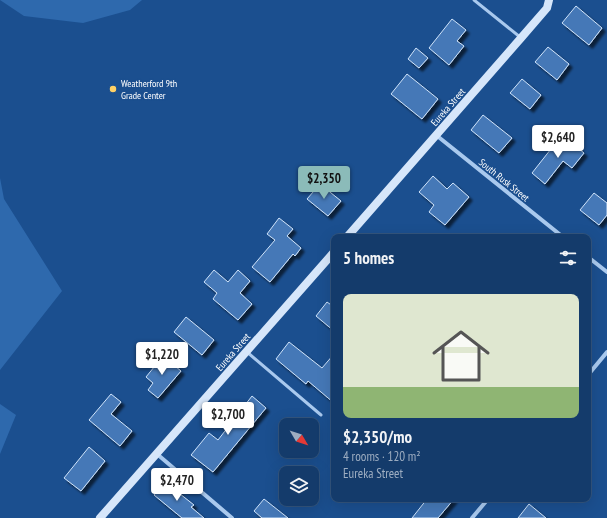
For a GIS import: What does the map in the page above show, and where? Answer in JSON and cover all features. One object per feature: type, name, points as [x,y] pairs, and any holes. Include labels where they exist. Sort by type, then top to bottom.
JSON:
[{"type":"street","name":"Eureka Street","points":[[350,234],[521,38],[548,4],[554,0]]},
{"type":"street","name":"South Rusk Street","points":[[436,135],[559,234]]},
{"type":"street","name":"Eureka Street","points":[[100,518],[331,255]]},
{"type":"street","points":[[591,259],[607,272]]},
{"type":"street","points":[[591,372],[607,352]]},
{"type":"street","points":[[157,454],[232,518]]},
{"type":"street","points":[[472,518],[485,502]]},
{"type":"lane","points":[[474,0],[521,38]]},
{"type":"lane","points":[[247,352],[321,415]]},
{"type":"shaded area","points":[[0,0],[142,0],[130,10],[83,23],[24,16]]},
{"type":"shaded area","points":[[0,178],[4,199],[62,291],[0,370]]},
{"type":"shaded area","points":[[0,404],[16,415],[0,454]]},
{"type":"building","points":[[576,6],[602,28],[589,45],[562,23]]},
{"type":"building","points":[[452,19],[466,30],[457,41],[464,46],[449,65],[429,48]]},
{"type":"building","points":[[548,47],[569,64],[557,80],[535,62]]},
{"type":"building","points":[[416,48],[428,58],[419,68],[408,59]]},
{"type":"building","points":[[407,74],[438,99],[422,119],[391,94]]},
{"type":"building","points":[[522,79],[541,95],[530,109],[510,93]]},
{"type":"building","points":[[483,115],[512,138],[499,153],[471,130]]},
{"type":"building","points":[[562,135],[584,153],[572,168],[563,161],[545,184],[532,173]]},
{"type":"building","points":[[433,176],[447,189],[453,183],[469,197],[445,225],[429,212],[434,205],[419,192]]},
{"type":"building","points":[[320,184],[341,201],[328,216],[307,199]]},
{"type":"building","points":[[594,193],[607,203],[607,215],[599,225],[580,210]]},
{"type":"building","points":[[279,218],[293,229],[287,236],[301,248],[295,256],[293,254],[270,282],[252,267],[275,240],[267,234]]},
{"type":"building","points":[[214,270],[228,282],[238,270],[250,281],[240,293],[252,304],[238,320],[213,299],[217,293],[204,282]]},
{"type":"building","points":[[327,302],[331,305],[331,328],[316,316]]},
{"type":"building","points":[[186,317],[214,340],[202,355],[174,332]]},
{"type":"building","points":[[289,342],[322,368],[331,358],[331,400],[308,381],[306,384],[276,359]]},
{"type":"building","points":[[163,356],[181,371],[158,398],[148,390],[153,383],[146,377]]},
{"type":"building","points":[[111,394],[121,402],[111,414],[132,431],[120,446],[89,420]]},
{"type":"building","points":[[252,396],[266,408],[213,472],[191,455],[209,433],[218,440]]},
{"type":"building","points":[[89,447],[105,461],[81,491],[64,478]]},
{"type":"building","points":[[165,482],[194,505],[191,507],[204,518],[182,518],[154,495]]},
{"type":"building","points":[[264,499],[288,518],[262,518],[254,511]]},
{"type":"building","points":[[425,502],[451,502],[438,518],[412,518]]},
{"type":"building","points":[[529,504],[546,518],[518,518]]},
{"type":"place","name":"Weatherford 9th Grade Center","points":[[113,89]]}]
